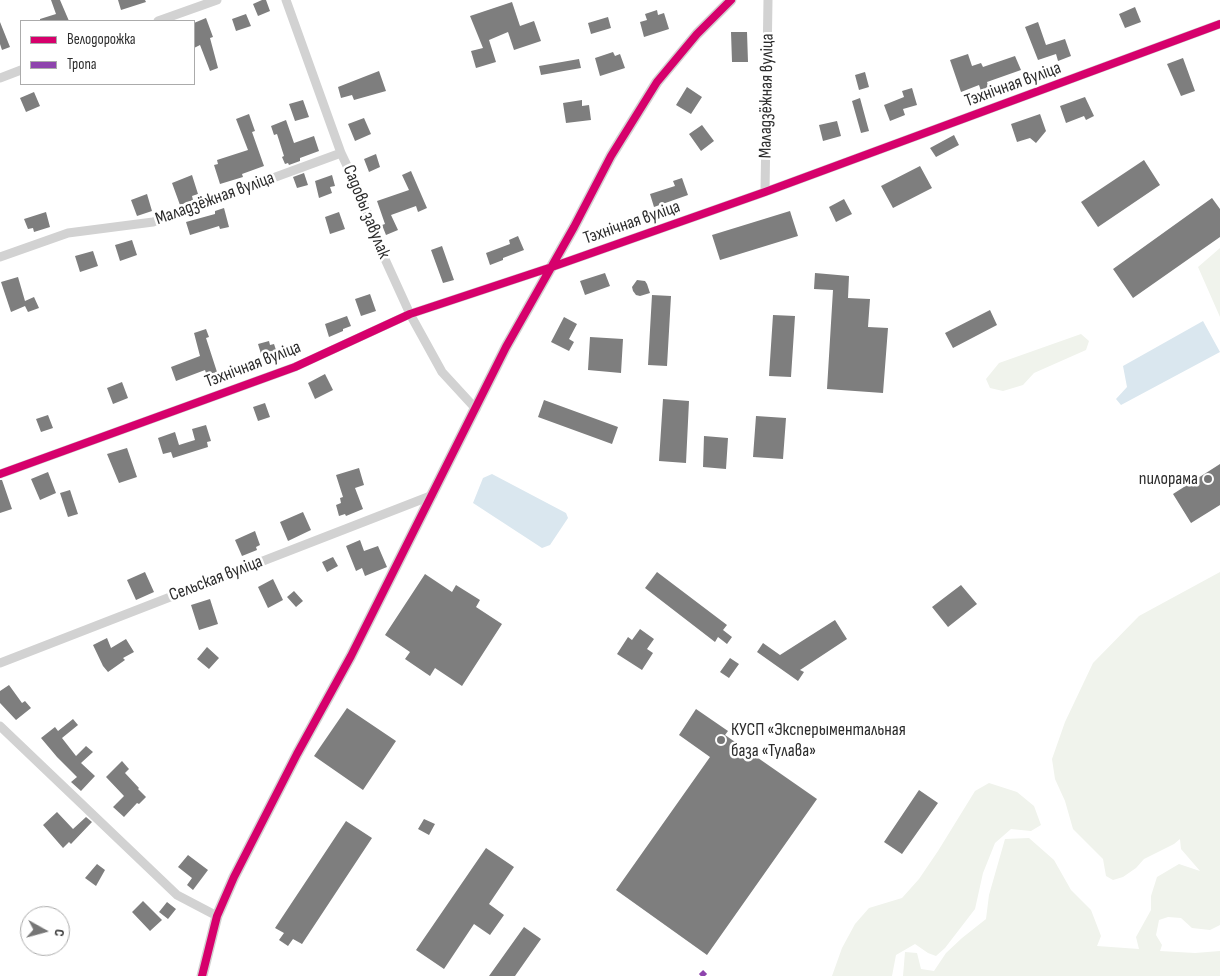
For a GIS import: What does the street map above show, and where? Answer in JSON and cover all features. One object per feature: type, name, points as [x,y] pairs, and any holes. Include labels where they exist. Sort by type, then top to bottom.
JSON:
[{"type":"street","points":[[161,20],[217,0]]},
{"type":"street","name":"Садовы завулак","points":[[286,0],[341,153],[361,195],[379,246],[410,314],[442,372],[476,409]]},
{"type":"street","points":[[202,976],[217,916],[238,868],[297,754],[351,656],[506,347],[549,268],[574,227],[611,156],[658,82],[697,34],[731,0]]},
{"type":"street","name":"Маладзёжная вуліца","points":[[765,192],[768,0]]},
{"type":"street","name":"Тэхнічная вуліца","points":[[0,474],[295,366],[410,314],[549,268],[765,192],[1220,24]]},
{"type":"street","points":[[0,78],[20,70]]},
{"type":"street","name":"Маладзёжная вуліца","points":[[0,257],[68,233],[154,222],[341,153]]},
{"type":"street","name":"Сельская вуліца","points":[[0,664],[433,495]]},
{"type":"street","points":[[0,726],[177,895],[217,916]]},
{"type":"shaded area","points":[[1220,248],[1220,317],[1198,267]]},
{"type":"shaded area","points":[[1203,321],[1220,352],[1121,405],[1116,399],[1127,387],[1123,366]]},
{"type":"shaded area","points":[[1081,334],[1089,341],[1086,350],[1034,373],[1023,385],[1003,391],[990,388],[986,379],[999,363]]},
{"type":"shaded area","points":[[492,474],[566,513],[568,518],[550,545],[542,548],[473,503],[483,478]]},
{"type":"shaded area","points":[[1220,572],[1220,925],[1210,930],[1192,928],[1181,918],[1168,917],[1159,920],[1156,935],[1162,945],[1160,951],[1195,953],[1220,951],[1220,976],[903,976],[905,952],[917,953],[921,969],[934,971],[946,953],[986,919],[989,895],[1005,839],[1029,838],[1054,860],[1071,890],[1091,910],[1101,936],[1097,946],[1139,949],[1136,937],[1151,910],[1151,896],[1157,877],[1179,864],[1200,871],[1181,849],[1180,839],[1144,859],[1136,868],[1123,877],[1113,880],[1106,876],[1103,859],[1073,829],[1065,801],[1055,779],[1052,759],[1065,722],[1093,663],[1139,616]]},
{"type":"shaded area","points":[[989,783],[1017,792],[1034,806],[1041,825],[1031,831],[1011,829],[995,843],[983,873],[975,909],[945,948],[936,956],[915,944],[896,955],[892,976],[832,976],[842,948],[855,924],[869,908],[902,898],[919,879],[975,791]]},
{"type":"building","points":[[51,0],[60,0],[69,20],[40,20],[40,19],[56,14]]},
{"type":"building","points":[[118,0],[145,0],[146,2],[121,10]]},
{"type":"building","points":[[266,0],[270,11],[258,16],[253,4]]},
{"type":"building","points":[[512,2],[520,26],[534,21],[541,41],[514,50],[508,32],[489,40],[496,62],[476,68],[471,51],[483,48],[470,16]]},
{"type":"building","points":[[1135,7],[1141,22],[1125,28],[1119,14]]},
{"type":"building","points":[[657,10],[658,15],[664,13],[669,29],[644,37],[640,22],[647,20],[645,14]]},
{"type":"building","points":[[246,14],[251,26],[236,31],[232,19]]},
{"type":"building","points":[[608,17],[611,28],[591,34],[588,23]]},
{"type":"building","points":[[206,18],[213,37],[210,38],[218,68],[210,71],[200,45],[195,48],[195,23]]},
{"type":"building","points":[[0,22],[10,47],[2,50],[0,44]]},
{"type":"building","points":[[1038,22],[1046,45],[1065,39],[1071,56],[1058,61],[1056,54],[1038,60],[1025,27]]},
{"type":"building","points":[[731,32],[747,32],[748,62],[732,62]]},
{"type":"building","points":[[613,52],[615,56],[620,54],[625,68],[600,76],[595,58]]},
{"type":"building","points":[[968,54],[972,66],[981,63],[983,67],[1015,56],[1021,70],[987,82],[989,88],[981,91],[979,85],[961,92],[950,60]]},
{"type":"building","points":[[1183,58],[1195,91],[1181,96],[1167,64]]},
{"type":"building","points":[[579,59],[581,68],[541,75],[539,66]]},
{"type":"building","points":[[379,71],[386,91],[354,100],[352,95],[341,98],[338,87]]},
{"type":"building","points":[[865,72],[869,87],[859,90],[855,75]]},
{"type":"building","points":[[687,87],[702,97],[691,114],[676,105]]},
{"type":"building","points":[[912,88],[917,105],[903,109],[905,115],[890,121],[884,105],[904,97],[902,91]]},
{"type":"building","points":[[34,92],[40,106],[26,112],[20,98]]},
{"type":"building","points":[[1085,97],[1094,116],[1086,120],[1084,116],[1066,123],[1060,106]]},
{"type":"building","points":[[860,98],[869,131],[861,133],[852,101]]},
{"type":"building","points":[[303,100],[309,117],[295,121],[289,104]]},
{"type":"building","points":[[582,100],[582,106],[589,105],[591,120],[566,123],[563,103]]},
{"type":"building","points":[[249,114],[255,131],[252,132],[264,166],[242,174],[243,177],[220,184],[214,165],[218,164],[217,160],[248,150],[236,119]]},
{"type":"building","points":[[1040,114],[1046,131],[1036,143],[1030,138],[1017,142],[1011,124]]},
{"type":"building","points":[[364,118],[371,134],[355,141],[348,124]]},
{"type":"building","points":[[286,120],[294,143],[314,136],[319,151],[300,158],[300,161],[289,165],[288,163],[285,164],[277,134],[274,135],[271,126]]},
{"type":"building","points":[[837,121],[841,136],[823,141],[819,125]]},
{"type":"building","points":[[702,125],[714,141],[701,151],[689,134]]},
{"type":"building","points":[[954,135],[959,145],[936,157],[930,148]]},
{"type":"building","points":[[376,154],[380,167],[369,172],[364,159]]},
{"type":"building","points":[[1144,160],[1160,185],[1098,227],[1081,202]]},
{"type":"building","points":[[920,166],[932,188],[893,208],[881,186]]},
{"type":"building","points":[[411,171],[427,208],[418,212],[416,206],[391,215],[398,230],[386,235],[382,225],[385,224],[377,201],[409,190],[402,175]]},
{"type":"building","points":[[304,173],[308,185],[297,188],[293,177]]},
{"type":"building","points":[[192,175],[198,194],[192,196],[193,200],[180,205],[172,183]]},
{"type":"building","points":[[332,175],[335,186],[330,187],[332,193],[319,198],[315,181]]},
{"type":"building","points":[[682,178],[688,195],[654,207],[650,194],[675,186],[673,181]]},
{"type":"building","points":[[147,194],[152,211],[137,216],[131,200]]},
{"type":"building","points":[[1212,198],[1220,209],[1220,237],[1133,298],[1113,269]]},
{"type":"building","points":[[844,199],[852,214],[836,222],[829,207]]},
{"type":"building","points":[[224,208],[229,227],[220,229],[219,226],[190,235],[186,222],[215,214],[215,211]]},
{"type":"building","points":[[790,211],[798,236],[720,260],[712,235]]},
{"type":"building","points":[[46,212],[50,227],[34,232],[33,228],[28,229],[24,219]]},
{"type":"building","points":[[339,212],[345,229],[330,234],[325,217]]},
{"type":"building","points":[[518,236],[524,250],[490,265],[486,253],[510,244],[509,240]]},
{"type":"building","points":[[132,240],[137,255],[120,261],[115,245]]},
{"type":"building","points":[[442,246],[454,280],[443,283],[431,250]]},
{"type":"building","points":[[93,251],[98,266],[80,272],[75,256]]},
{"type":"building","points":[[605,273],[610,286],[585,295],[580,281]]},
{"type":"building","points":[[815,273],[849,276],[848,298],[870,299],[868,327],[888,328],[883,393],[827,389],[833,290],[814,289]]},
{"type":"building","points":[[18,277],[25,301],[34,297],[39,308],[28,312],[25,306],[11,312],[1,282]]},
{"type":"building","points":[[637,280],[645,281],[650,293],[640,296],[636,295],[632,287]]},
{"type":"building","points":[[370,294],[376,311],[361,316],[355,299]]},
{"type":"building","points":[[652,295],[671,296],[667,366],[648,365]]},
{"type":"building","points":[[990,310],[997,325],[953,348],[945,333]]},
{"type":"building","points":[[773,315],[795,316],[791,377],[769,376]]},
{"type":"building","points":[[347,316],[351,326],[329,337],[325,324]]},
{"type":"building","points":[[564,317],[577,324],[569,339],[574,342],[569,351],[551,342]]},
{"type":"building","points":[[206,329],[209,337],[206,338],[217,372],[207,376],[205,370],[176,381],[171,367],[200,356],[194,333]]},
{"type":"building","points":[[590,337],[623,339],[621,373],[588,370]]},
{"type":"building","points":[[269,341],[270,345],[274,344],[277,353],[262,357],[258,344]]},
{"type":"building","points":[[325,374],[333,390],[315,399],[308,383]]},
{"type":"building","points":[[122,382],[128,398],[113,404],[107,388]]},
{"type":"building","points":[[663,399],[689,401],[686,463],[659,461]]},
{"type":"building","points":[[544,400],[618,427],[612,444],[538,417]]},
{"type":"building","points":[[265,403],[270,417],[258,421],[253,407]]},
{"type":"building","points":[[48,415],[53,428],[41,432],[36,419]]},
{"type":"building","points":[[756,416],[786,418],[783,459],[753,457]]},
{"type":"building","points":[[206,425],[211,441],[207,442],[208,447],[173,458],[171,452],[163,454],[158,438],[175,432],[179,445],[195,440],[192,429]]},
{"type":"building","points":[[704,436],[728,438],[726,469],[703,467]]},
{"type":"building","points":[[127,448],[137,477],[119,483],[107,454]]},
{"type":"building","name":"пилорама","points":[[1220,464],[1220,505],[1191,523],[1173,494]]},
{"type":"building","points":[[359,468],[364,485],[355,488],[363,509],[346,516],[345,514],[339,516],[336,505],[341,503],[340,498],[343,497],[336,475]]},
{"type":"building","points":[[48,472],[56,493],[40,500],[31,479]]},
{"type":"building","points":[[0,480],[2,480],[12,509],[0,513]]},
{"type":"building","points":[[70,490],[78,514],[68,517],[60,493]]},
{"type":"building","points":[[303,512],[311,530],[288,541],[280,522]]},
{"type":"building","points":[[255,531],[260,545],[256,547],[257,550],[242,556],[235,540]]},
{"type":"building","points":[[360,540],[364,551],[378,546],[387,567],[365,576],[362,568],[356,571],[346,546]]},
{"type":"building","points":[[333,557],[338,566],[327,572],[322,562]]},
{"type":"building","points":[[145,572],[154,592],[136,600],[127,580]]},
{"type":"building","points":[[657,572],[727,625],[723,630],[732,637],[727,644],[718,637],[715,642],[645,588]]},
{"type":"building","points":[[425,574],[452,592],[456,585],[480,600],[476,607],[502,624],[462,686],[435,668],[430,676],[405,659],[410,652],[385,635]]},
{"type":"building","points":[[273,579],[283,600],[268,608],[258,587]]},
{"type":"building","points":[[961,585],[977,604],[948,627],[932,607]]},
{"type":"building","points":[[294,591],[303,601],[296,607],[287,597]]},
{"type":"building","points":[[210,599],[218,624],[199,630],[191,605]]},
{"type":"building","points":[[835,620],[847,639],[800,670],[804,672],[798,681],[757,652],[763,643],[780,655]]},
{"type":"building","points":[[640,629],[654,639],[647,649],[653,653],[642,670],[617,654],[628,637],[632,640]]},
{"type":"building","points":[[107,638],[111,648],[126,639],[134,652],[123,658],[125,660],[108,672],[93,645]]},
{"type":"building","points":[[207,647],[219,658],[209,669],[197,659]]},
{"type":"building","points":[[730,658],[739,664],[729,678],[720,672]]},
{"type":"building","points":[[9,685],[22,703],[25,701],[31,708],[16,720],[0,703],[0,691]]},
{"type":"building","points":[[347,708],[396,741],[363,790],[314,756]]},
{"type":"building","points":[[696,709],[728,731],[725,735],[817,799],[707,955],[616,890],[710,757],[679,735]]},
{"type":"building","points":[[73,719],[78,725],[62,738],[76,756],[86,746],[93,752],[81,763],[95,776],[81,791],[71,782],[77,777],[41,738],[55,727],[58,731]]},
{"type":"building","points":[[122,761],[129,769],[125,773],[146,797],[139,804],[137,803],[124,817],[113,807],[124,796],[106,777]]},
{"type":"building","points":[[919,790],[938,803],[902,854],[884,842]]},
{"type":"building","points":[[57,812],[73,829],[86,817],[92,822],[71,844],[69,842],[63,848],[43,825]]},
{"type":"building","points":[[424,819],[435,824],[429,835],[418,829]]},
{"type":"building","points":[[346,821],[372,838],[302,944],[293,939],[288,946],[279,940],[284,933],[275,928]]},
{"type":"building","points":[[486,848],[514,867],[489,904],[504,915],[490,935],[474,924],[444,969],[416,950]]},
{"type":"building","points":[[188,855],[208,870],[193,890],[187,885],[192,878],[178,867]]},
{"type":"building","points":[[97,864],[105,870],[96,886],[85,878]]},
{"type":"building","points":[[143,901],[162,920],[150,931],[132,912]]},
{"type":"building","points":[[167,902],[176,909],[168,919],[159,912]]},
{"type":"building","points":[[524,927],[541,939],[515,976],[489,976]]},
{"type":"marked path","points":[[701,972],[705,976]]},
{"type":"cycle path","points":[[202,976],[217,916],[234,877],[297,754],[351,656],[506,347],[574,227],[611,156],[657,82],[697,34],[731,0]]},
{"type":"cycle path","points":[[0,474],[295,367],[410,314],[549,268],[765,192],[1220,24]]},
{"type":"place","name":"пилорама","points":[[1208,479]]},
{"type":"place","name":"КУСП «Эксперыментальная база «Тулава»","points":[[721,740]]}]
